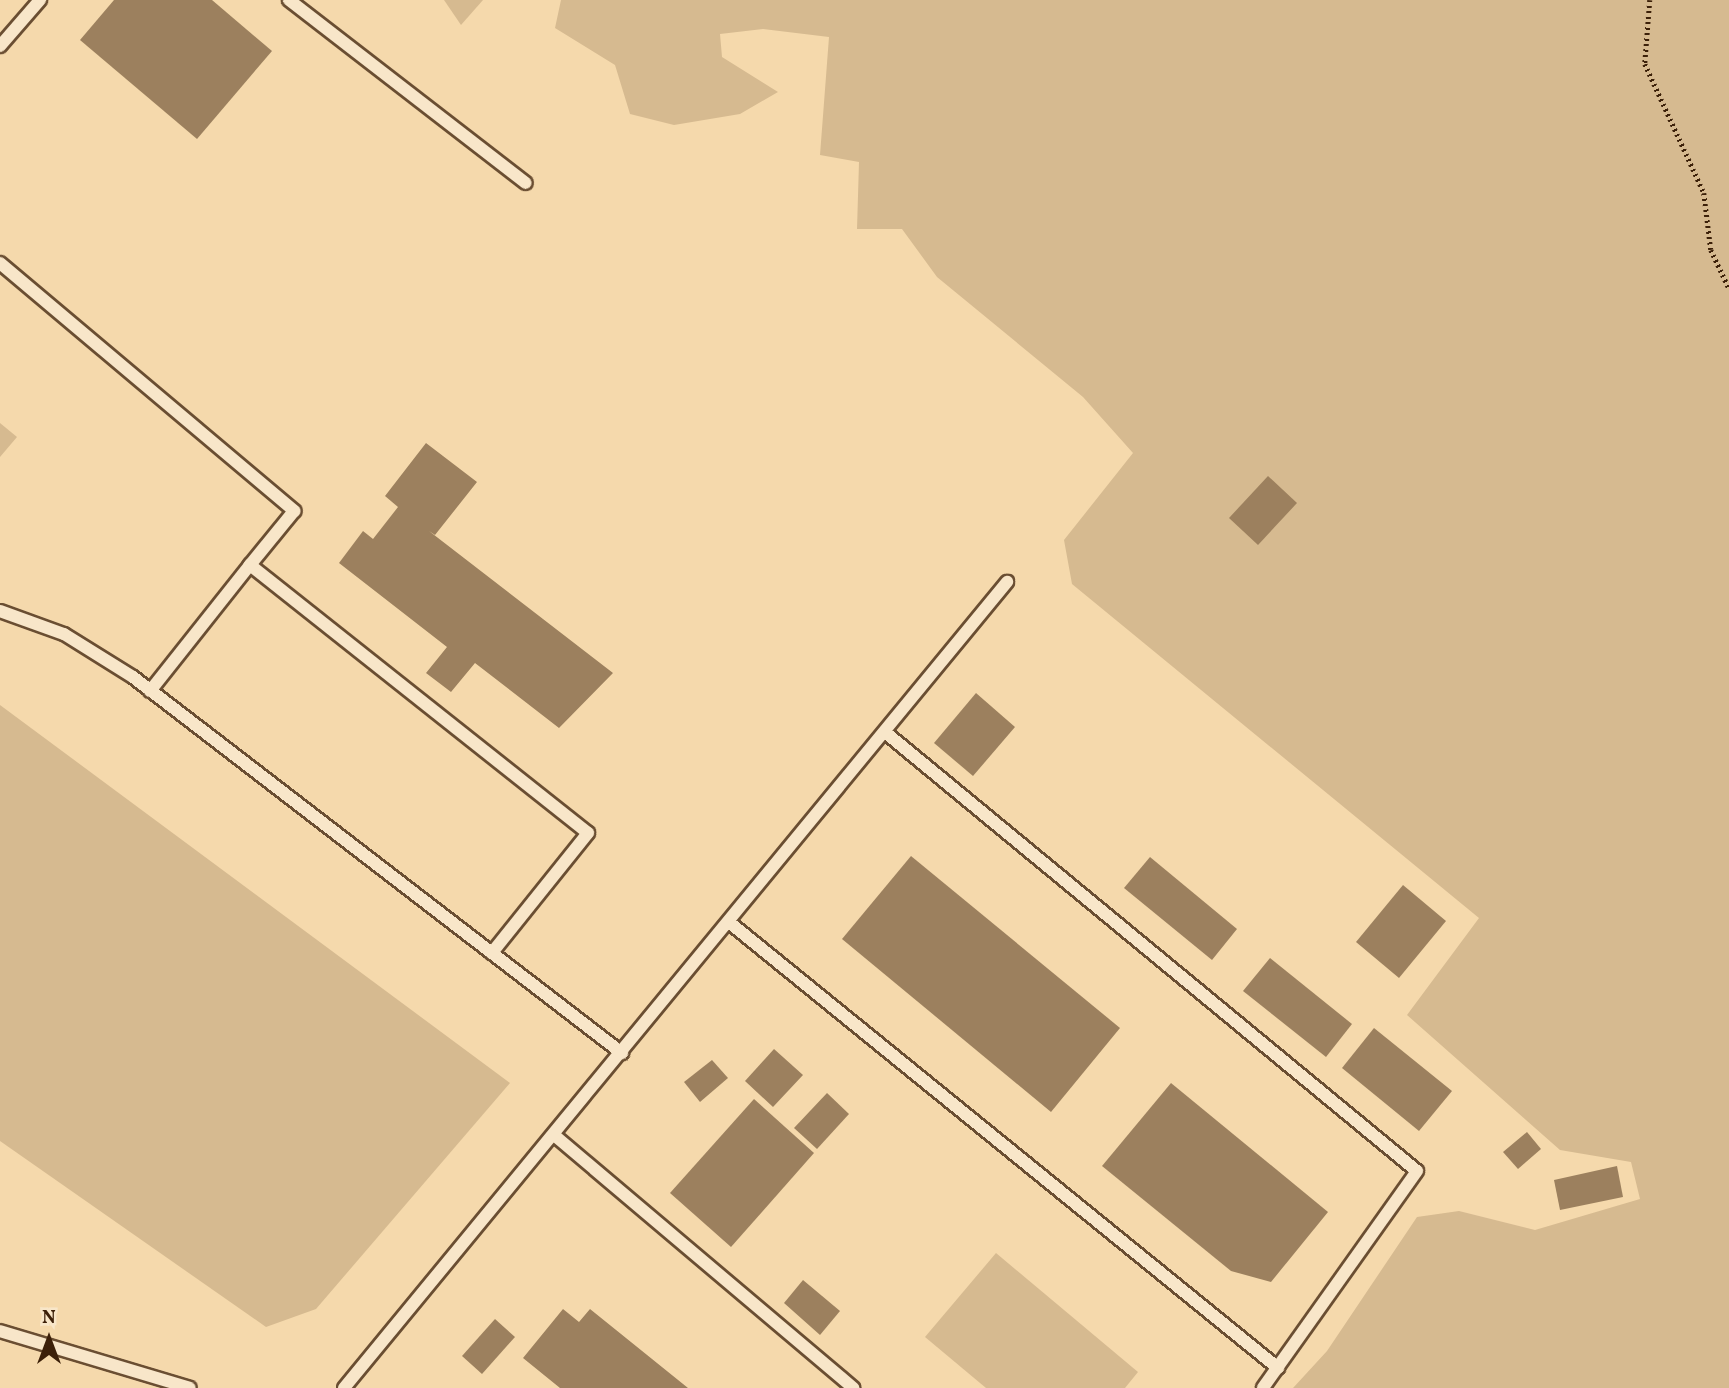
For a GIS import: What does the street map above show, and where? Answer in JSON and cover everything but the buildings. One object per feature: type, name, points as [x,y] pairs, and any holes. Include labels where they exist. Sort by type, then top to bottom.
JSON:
[{"type":"lane","points":[[0,46],[40,0]]},
{"type":"lane","points":[[289,0],[526,183]]},
{"type":"lane","points":[[0,263],[294,511],[150,691]]},
{"type":"lane","points":[[250,565],[588,833],[492,953]]},
{"type":"lane","points":[[344,1388],[730,923],[1007,582]]},
{"type":"lane","points":[[0,611],[64,634],[150,691],[622,1053]]},
{"type":"lane","points":[[886,733],[1417,1171],[1263,1388]]},
{"type":"lane","points":[[730,923],[1278,1368]]},
{"type":"lane","points":[[554,1135],[853,1388]]},
{"type":"lane","points":[[0,1331],[190,1388]]},
{"type":"path","points":[[1650,0],[1645,64],[1704,193],[1711,250],[1729,288]]},
{"type":"shaded area","points":[[444,0],[483,0],[461,25]]},
{"type":"shaded area","points":[[561,0],[1729,0],[1729,1388],[1293,1388],[1327,1351],[1417,1217],[1459,1211],[1535,1230],[1640,1199],[1631,1162],[1560,1150],[1407,1015],[1479,918],[1072,584],[1064,540],[1133,453],[1083,397],[937,277],[902,229],[857,229],[859,162],[820,155],[829,37],[763,29],[720,34],[722,57],[778,92],[740,114],[674,125],[630,114],[615,65],[555,28]]},
{"type":"shaded area","points":[[0,423],[17,437],[0,457]]},
{"type":"shaded area","points":[[0,705],[510,1083],[316,1309],[266,1327],[0,1141]]},
{"type":"shaded area","points":[[996,1253],[1138,1372],[1125,1388],[986,1388],[925,1337]]}]
